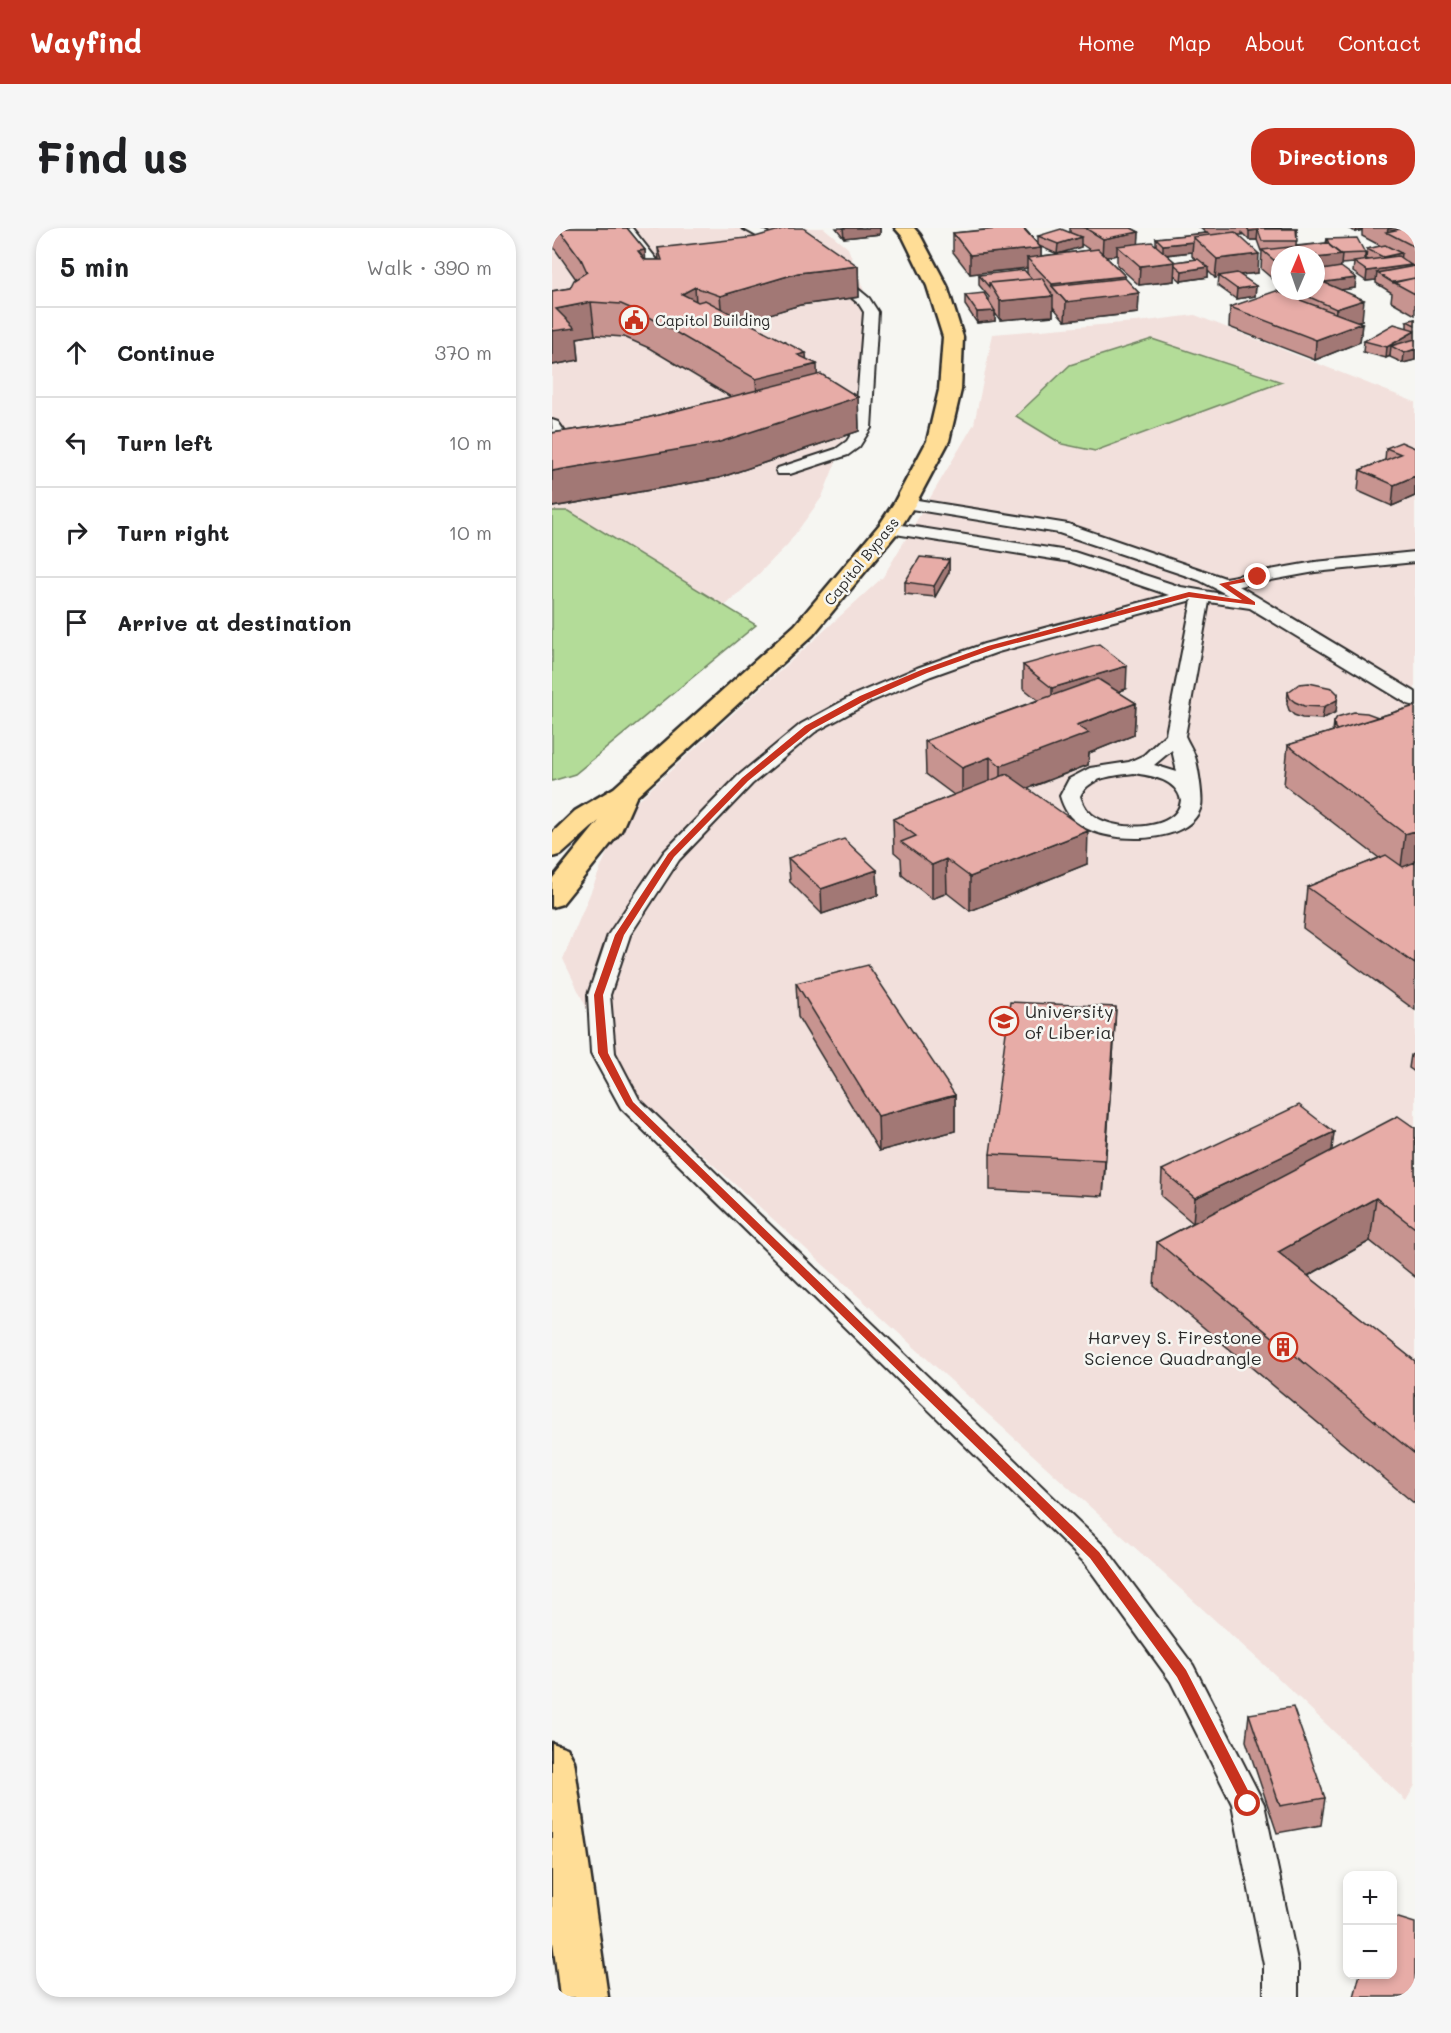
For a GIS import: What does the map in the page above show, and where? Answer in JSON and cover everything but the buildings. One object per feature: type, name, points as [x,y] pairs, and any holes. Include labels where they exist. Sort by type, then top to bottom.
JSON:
[{"type":"highway","name":"Capitol Bypass","points":[[552,848],[585,817],[624,794],[804,630],[889,528],[905,504],[938,441],[950,390],[952,337],[937,286],[904,228]]},
{"type":"highway","name":"Capitol Bypass","points":[[552,898],[611,825],[624,794]]},
{"type":"highway","points":[[552,828],[585,817]]},
{"type":"highway","points":[[552,1761],[584,1997]]},
{"type":"lane","points":[[625,228],[655,266]]},
{"type":"lane","points":[[748,228],[804,256]]},
{"type":"lane","points":[[784,471],[842,452],[853,444],[863,428],[871,312],[864,301],[824,269]]},
{"type":"lane","points":[[552,425],[559,435],[587,442],[599,442]]},
{"type":"lane","points":[[905,504],[1062,528],[1205,576],[1223,584],[1415,700]]},
{"type":"lane","points":[[889,528],[1074,557],[1195,596],[1253,604]]},
{"type":"lane","points":[[1223,584],[1316,567],[1415,557]]},
{"type":"lane","points":[[1189,789],[1161,772],[1134,768],[1094,773],[1074,785],[1069,796],[1071,807],[1078,816],[1093,825],[1118,832],[1139,832],[1168,827],[1183,819],[1192,809],[1185,756],[1175,736],[1195,596]]},
{"type":"lane","points":[[1195,596],[991,648],[924,672],[863,698],[808,728],[745,780],[671,856],[619,935],[598,995],[603,1053],[629,1103],[1095,1555],[1182,1674],[1248,1804],[1281,1965],[1281,1997]]},
{"type":"lane","points":[[1134,768],[1152,759],[1175,736]]},
{"type":"shaded area","points":[[552,228],[824,228],[848,248],[864,291],[873,351],[849,429],[822,497],[788,544],[749,584],[578,740],[552,772]]},
{"type":"shaded area","name":"University of Liberia","points":[[1195,315],[1415,402],[1415,1785],[1406,1801],[1272,1672],[622,1082],[563,959],[623,814],[883,577],[974,424],[993,334]]},
{"type":"green space","points":[[1152,339],[1282,382],[1095,451],[1062,444],[1016,416],[1070,365]]},
{"type":"green space","points":[[552,511],[569,511],[756,625],[575,774],[552,781]]},
{"type":"place","name":"Capitol Building","points":[[634,320]]},
{"type":"place","name":"University of Liberia","points":[[1004,1021]]},
{"type":"place","name":"Harvey S. Firestone Science Quadrangle","points":[[1283,1347]]},
{"type":"route","points":[[1248,1804],[1182,1674],[1095,1555],[629,1103],[603,1053],[598,995],[619,935],[671,856],[745,780],[808,728],[863,698],[924,672],[991,648],[1189,595],[1253,604],[1223,584],[1258,577]]}]
